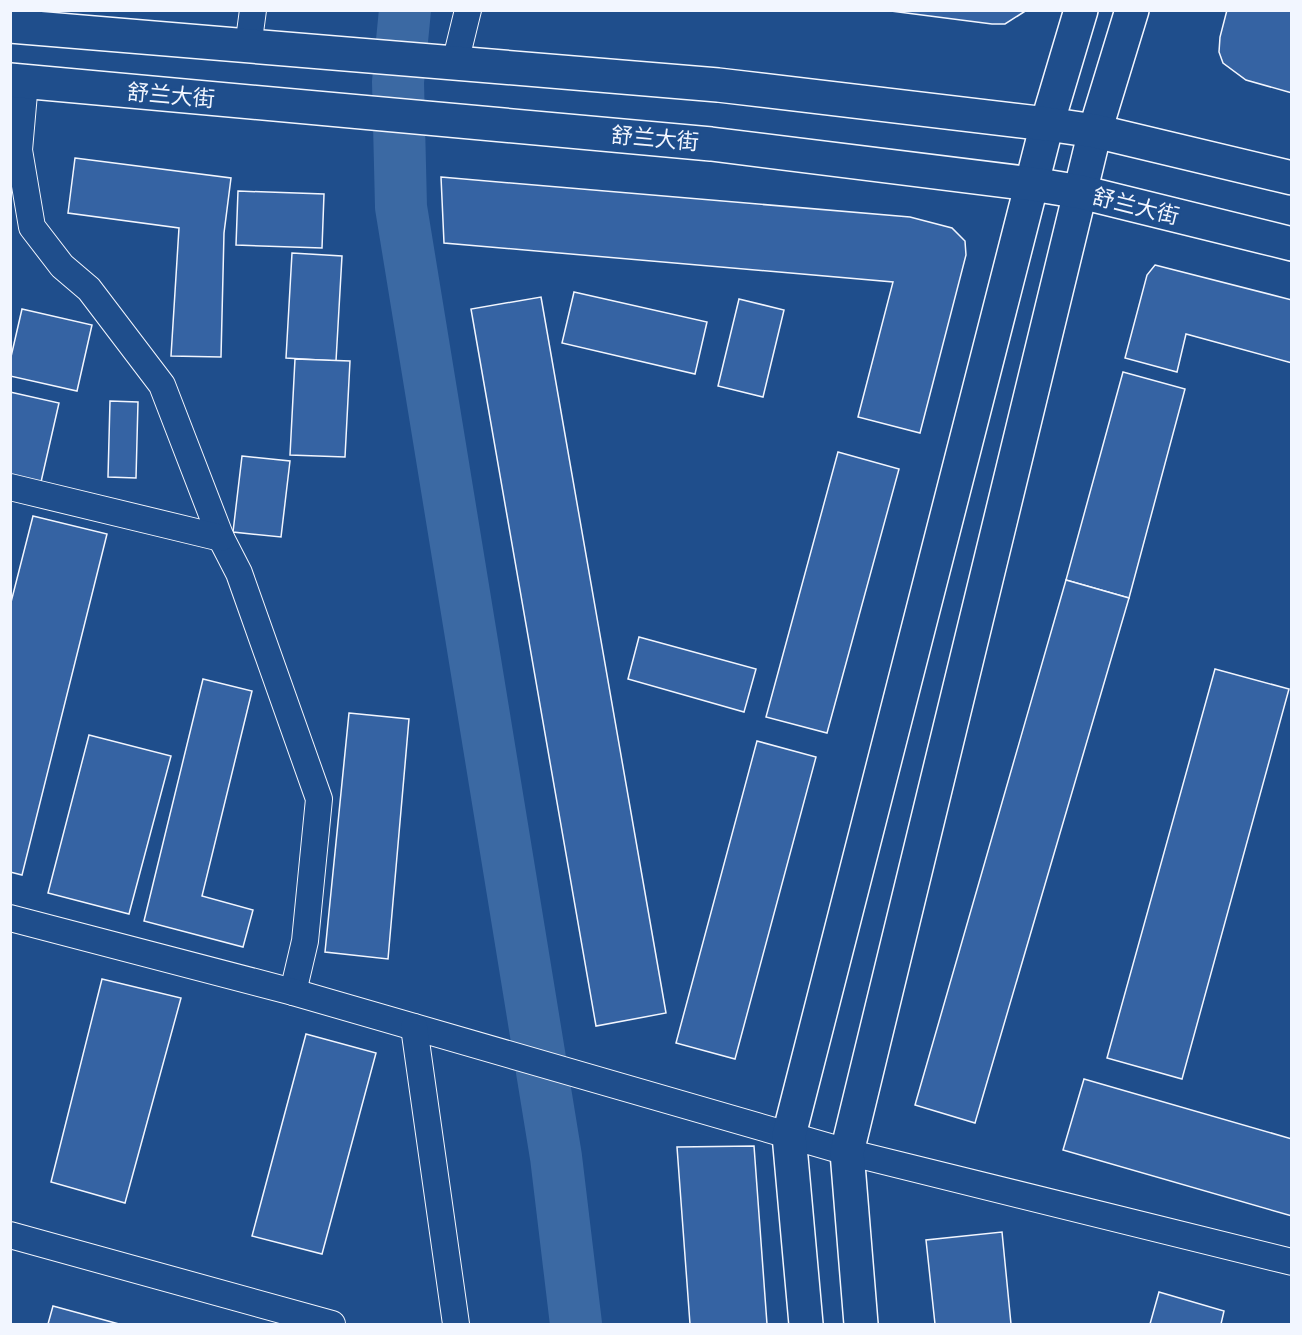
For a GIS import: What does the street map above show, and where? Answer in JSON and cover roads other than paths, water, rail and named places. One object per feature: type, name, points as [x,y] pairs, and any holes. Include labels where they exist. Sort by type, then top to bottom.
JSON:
[{"type":"street","points":[[248,47],[254,10]]},
{"type":"street","points":[[453,63],[468,10]]},
{"type":"street","points":[[806,1324],[789,1135],[1047,124],[1081,10]]},
{"type":"street","points":[[861,1324],[847,1152],[1095,131],[1132,10]]},
{"type":"street","points":[[10,26],[718,85],[1047,124],[1095,131],[1292,178]]},
{"type":"street","points":[[18,81],[19,150],[32,227],[62,266],[89,289],[162,384],[221,537],[239,573],[319,799],[305,941],[292,992]]},
{"type":"street","name":"舒兰大街","points":[[18,81],[711,144],[1032,184],[1081,192],[1292,244]]},
{"type":"street","points":[[10,487],[221,537]]},
{"type":"street","points":[[10,918],[292,992],[847,1152],[1292,1262]]},
{"type":"street","points":[[425,1030],[456,1324]]},
{"type":"street","points":[[10,1235],[332,1324]]},
{"type":"waterway","points":[[405,10],[398,82],[401,207],[556,1157],[576,1324]]}]
